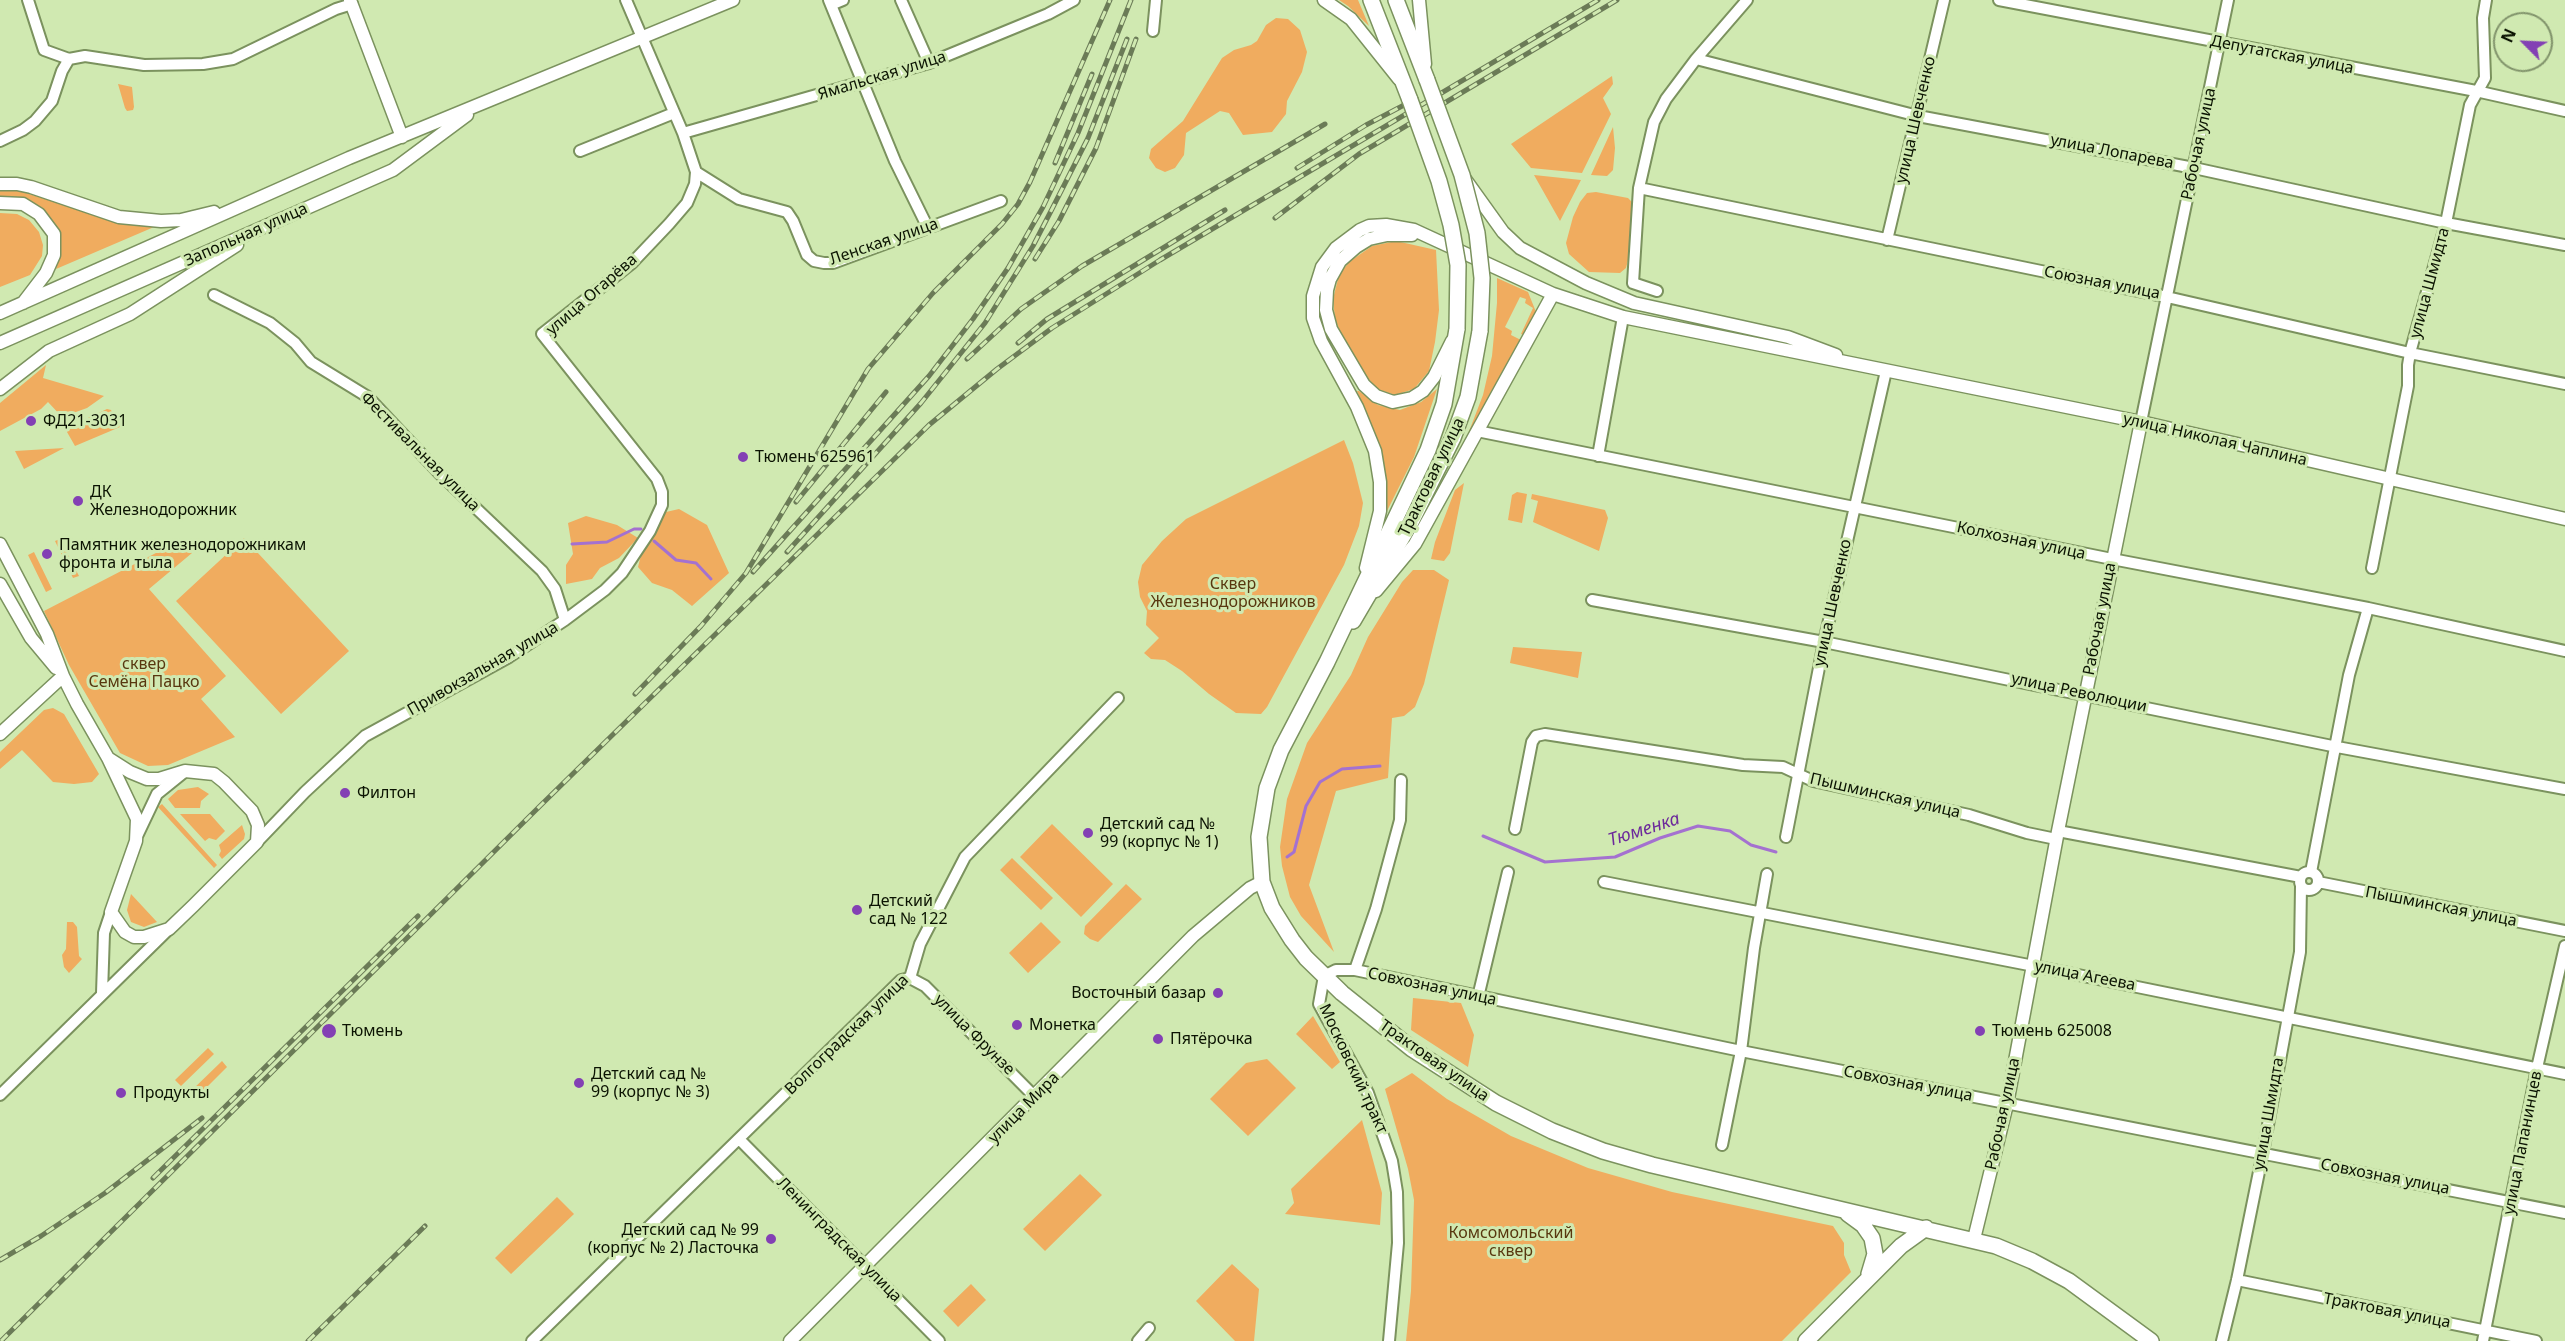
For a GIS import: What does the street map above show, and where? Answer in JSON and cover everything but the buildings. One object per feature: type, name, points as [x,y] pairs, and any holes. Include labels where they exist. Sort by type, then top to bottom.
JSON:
[{"type":"main road","name":"Трактовая улица","points":[[1371,0],[1439,181],[1451,225],[1458,266],[1457,329],[1444,404],[1428,450],[1364,594],[1286,741],[1267,788],[1259,837],[1263,882],[1272,908],[1306,958],[1358,1006],[1437,1067],[1496,1103],[1552,1131],[1652,1165],[1974,1239],[2051,1270],[2151,1341]]},
{"type":"main road","name":"Трактовая улица","points":[[1364,594],[1410,524],[1453,438],[1468,397],[1480,331],[1481,260],[1475,225],[1462,175],[1396,0]]},
{"type":"main road","points":[[1833,1207],[1857,1219],[1872,1238],[1874,1262],[1865,1282]]},
{"type":"main road","points":[[1806,1341],[1901,1246],[1926,1228]]},
{"type":"street","points":[[28,0],[45,50],[69,60],[85,56],[144,65],[203,64],[233,59],[351,2],[402,136]]},
{"type":"street","points":[[626,0],[683,133],[696,172]]},
{"type":"street","name":"Запольная улица","points":[[0,313],[402,136],[733,0]]},
{"type":"street","points":[[843,0],[830,2],[895,161],[928,228]]},
{"type":"street","points":[[901,0],[928,63]]},
{"type":"street","name":"Ямальская улица","points":[[683,133],[862,84],[928,63],[1048,14],[1074,0]]},
{"type":"street","points":[[1153,31],[1156,0]]},
{"type":"street","points":[[1324,0],[1351,19],[1406,89]]},
{"type":"street","points":[[1419,0],[1427,81]]},
{"type":"street","points":[[1657,291],[1633,283],[1639,188],[1653,122],[1666,99],[1696,59],[1747,0]]},
{"type":"street","name":"улица Шевченко","points":[[1887,240],[1944,0]]},
{"type":"street","name":"Депутатская улица","points":[[1999,0],[2476,91],[2565,111]]},
{"type":"street","name":"Рабочая улица","points":[[1974,1239],[2007,1104],[2085,694],[2228,0]]},
{"type":"street","name":"улица Шмидта","points":[[2372,568],[2408,386],[2410,353],[2446,223],[2470,105],[2485,78],[2483,18],[2486,0]]},
{"type":"street","name":"улица Лопарева","points":[[1696,59],[1918,116],[2194,168],[2446,223],[2565,245]]},
{"type":"street","points":[[0,141],[23,130],[41,115],[52,101],[62,70],[69,60]]},
{"type":"street","name":"Запольная улица","points":[[0,343],[393,170],[480,105]]},
{"type":"street","points":[[580,151],[674,113]]},
{"type":"street","name":"Ленская улица","points":[[696,172],[739,199],[787,212],[807,255],[814,261],[833,263],[1001,201]]},
{"type":"street","name":"улица Огарёва","points":[[662,505],[662,492],[657,479],[542,334],[632,263],[669,224],[692,193],[696,172]]},
{"type":"street","points":[[1462,175],[1503,232],[1520,248],[1544,263],[1610,294],[1663,310],[1788,337],[1864,366]]},
{"type":"street","points":[[0,184],[31,187],[119,217],[160,221],[201,216],[254,201]]},
{"type":"street","name":"Союзная улица","points":[[1639,188],[2167,297],[2410,353],[2565,384]]},
{"type":"street","points":[[0,203],[23,204],[39,214],[54,234],[54,255],[45,273],[22,304]]},
{"type":"street","points":[[0,388],[49,351],[130,314],[267,225]]},
{"type":"street","points":[[1364,594],[1380,511],[1378,466],[1366,426],[1316,328],[1313,308],[1315,285],[1322,267],[1336,248],[1352,234],[1369,226],[1394,225],[1429,237],[1553,294],[1623,317],[1864,366]]},
{"type":"street","points":[[1429,237],[1395,234],[1379,236],[1363,242],[1348,253],[1334,270],[1327,290],[1326,310],[1331,329],[1364,385],[1377,396],[1399,402],[1412,398],[1428,386],[1457,329]]},
{"type":"street","points":[[1364,594],[1415,544],[1553,294]]},
{"type":"street","name":"Фестивальная улица","points":[[214,295],[270,323],[295,343],[311,362],[368,397],[433,466],[542,571],[555,589],[565,621]]},
{"type":"street","points":[[1598,456],[1623,317]]},
{"type":"street","name":"улица Николая Чаплина","points":[[1864,366],[2141,422],[2565,519]]},
{"type":"street","name":"улица Шевченко","points":[[1786,837],[1824,642],[1886,371]]},
{"type":"street","name":"Колхозная улица","points":[[1477,431],[2112,560],[2368,608],[2565,651]]},
{"type":"street","name":"Привокзальная улица","points":[[257,842],[365,736],[509,657],[565,621],[605,590],[622,573],[650,531],[662,505]]},
{"type":"street","points":[[0,544],[43,625],[63,676],[108,758],[137,819],[136,841]]},
{"type":"street","points":[[0,584],[31,638],[63,676]]},
{"type":"street","name":"улица Революции","points":[[1592,600],[1824,642],[2337,747],[2565,789]]},
{"type":"street","name":"улица Шмидта","points":[[2222,1341],[2263,1152],[2301,942],[2308,879],[2337,747],[2349,675],[2368,608]]},
{"type":"street","points":[[0,734],[63,676]]},
{"type":"street","name":"Волгоградская улица","points":[[532,1341],[740,1140],[871,1007],[901,980],[910,978],[920,944],[965,857],[1118,698]]},
{"type":"street","name":"Пышминская улица","points":[[1515,830],[1532,742],[1536,736],[1545,734],[1743,765],[1773,765],[1813,782],[1970,815],[2027,833],[2057,835],[2308,879],[2565,931]]},
{"type":"street","points":[[0,1095],[257,842],[258,825],[252,811],[214,774],[185,771],[159,779],[147,779],[130,772],[108,758]]},
{"type":"street","points":[[102,993],[104,933],[136,841],[157,794],[185,771]]},
{"type":"street","points":[[1355,970],[1376,909],[1400,820],[1401,780]]},
{"type":"street","points":[[1478,996],[1509,872]]},
{"type":"street","points":[[1722,1145],[1741,1051],[1767,874]]},
{"type":"street","name":"улица Мира","points":[[790,1341],[1193,936],[1250,888],[1263,882]]},
{"type":"street","name":"улица Агеева","points":[[1604,882],[2034,966],[2565,1074]]},
{"type":"street","points":[[111,912],[125,932],[134,937],[144,937],[169,929]]},
{"type":"street","name":"улица Папанинцев","points":[[2484,1336],[2537,1068],[2565,946]]},
{"type":"street","name":"Совхозная улица","points":[[1324,976],[1336,970],[1355,970],[1741,1051],[2565,1212]]},
{"type":"street","name":"Московский тракт","points":[[1324,976],[1318,1005],[1368,1094],[1392,1161],[1399,1217],[1389,1341]]},
{"type":"street","name":"улица Фрунзе","points":[[910,978],[926,986],[1035,1096]]},
{"type":"street","name":"Ленинградская улица","points":[[740,1140],[939,1341]]},
{"type":"street","name":"Трактовая улица","points":[[2237,1280],[2484,1336],[2536,1341]]},
{"type":"street","points":[[1138,1341],[1149,1328]]},
{"type":"green space","points":[[1339,0],[1358,0],[1369,26],[1348,6]]},
{"type":"green space","points":[[1276,18],[1288,19],[1300,30],[1307,52],[1302,72],[1287,101],[1286,114],[1272,132],[1243,135],[1229,113],[1220,111],[1186,133],[1184,155],[1175,168],[1165,172],[1156,168],[1149,158],[1151,149],[1183,121],[1222,58],[1234,50],[1257,41],[1266,25]]},
{"type":"green space","points":[[1612,76],[1613,84],[1603,98],[1611,114],[1582,173],[1531,168],[1511,144]]},
{"type":"green space","points":[[118,84],[132,87],[133,110],[127,111],[125,108]]},
{"type":"green space","points":[[1613,127],[1615,148],[1613,170],[1607,176],[1591,175]]},
{"type":"green space","points":[[1534,175],[1581,180],[1560,221]]},
{"type":"green space","points":[[0,190],[20,191],[112,221],[154,227],[56,269],[60,255],[60,239],[53,222],[39,208],[21,198],[0,196]]},
{"type":"green space","points":[[1596,192],[1628,198],[1633,203],[1629,256],[1626,268],[1620,273],[1589,272],[1569,254],[1566,243],[1573,217],[1587,193]]},
{"type":"green space","points":[[0,213],[17,214],[29,220],[39,232],[43,245],[42,256],[30,275],[0,287]]},
{"type":"green space","points":[[1396,241],[1436,250],[1439,310],[1429,371],[1414,389],[1395,395],[1377,389],[1366,376],[1343,339],[1335,319],[1333,299],[1339,275],[1349,262],[1372,246]]},
{"type":"green space","points":[[1497,278],[1528,292],[1536,312],[1526,336],[1521,334],[1533,308],[1525,303],[1526,299],[1520,297],[1505,327],[1512,331],[1511,335],[1523,341],[1471,436],[1468,434],[1483,395],[1492,356]]},
{"type":"green space","points":[[46,365],[43,378],[104,396],[87,408],[62,417],[48,402],[41,409],[0,431],[0,403]]},
{"type":"green space","points":[[1437,389],[1414,457],[1386,513],[1386,479],[1380,448],[1357,391],[1378,405],[1400,410],[1421,402]]},
{"type":"green space","points":[[107,409],[111,410],[120,427],[75,446],[67,432],[69,427]]},
{"type":"green space","name":"Сквер Железнодорожников","points":[[1344,440],[1353,463],[1363,503],[1359,526],[1344,565],[1267,707],[1261,714],[1236,713],[1182,671],[1165,660],[1151,659],[1144,653],[1159,638],[1146,625],[1147,611],[1140,597],[1138,582],[1142,565],[1162,541],[1186,519]]},
{"type":"green space","points":[[64,448],[24,469],[15,451]]},
{"type":"green space","points":[[1464,483],[1450,553],[1444,561],[1431,559],[1435,542],[1455,490]]},
{"type":"green space","points":[[1517,492],[1527,494],[1522,523],[1508,520],[1512,495]]},
{"type":"green space","points":[[1532,494],[1605,510],[1608,518],[1599,551],[1533,522],[1538,501],[1531,499]]},
{"type":"green space","points":[[679,509],[707,525],[729,573],[692,606],[672,590],[652,583],[638,567],[641,555],[666,512]]},
{"type":"green space","points":[[586,516],[617,525],[638,538],[619,558],[600,568],[592,579],[566,584],[566,565],[573,554],[568,523]]},
{"type":"green space","points":[[244,538],[349,651],[281,714],[176,601]]},
{"type":"green space","points":[[60,539],[79,576],[73,578],[55,541]]},
{"type":"green space","name":"сквер Семёна Пацко","points":[[181,540],[192,553],[149,589],[226,676],[201,699],[235,737],[168,765],[148,766],[120,753],[69,665],[44,611]]},
{"type":"green space","points":[[34,552],[52,589],[46,592],[28,555]]},
{"type":"green space","points":[[1413,570],[1434,570],[1449,580],[1424,684],[1415,707],[1404,716],[1392,718],[1388,778],[1336,791],[1309,885],[1334,952],[1301,916],[1290,897],[1280,847],[1287,799],[1307,743],[1351,675],[1368,637],[1402,582]]},
{"type":"green space","points":[[1513,647],[1582,652],[1578,678],[1510,663]]},
{"type":"green space","points":[[53,708],[64,714],[99,774],[92,782],[74,784],[53,782],[22,750],[0,769],[0,752],[44,710]]},
{"type":"green space","points":[[198,787],[209,794],[201,801],[200,808],[175,808],[168,799],[178,790]]},
{"type":"green space","points":[[162,804],[217,865],[214,868],[158,807]]},
{"type":"green space","points":[[180,814],[210,814],[225,831],[216,840],[209,838],[205,841]]},
{"type":"green space","points":[[1052,824],[1113,884],[1081,917],[1020,857]]},
{"type":"green space","points":[[242,825],[244,839],[222,859],[219,855],[221,851],[219,845]]},
{"type":"green space","points":[[1012,858],[1053,898],[1041,910],[1000,870]]},
{"type":"green space","points":[[1126,884],[1142,899],[1098,942],[1090,939],[1084,934],[1085,926]]},
{"type":"green space","points":[[131,894],[157,922],[144,927],[131,922],[127,910]]},
{"type":"green space","points":[[67,922],[73,922],[77,927],[79,956],[82,959],[69,973],[64,967],[62,955],[66,949]]},
{"type":"green space","points":[[1041,922],[1061,942],[1028,973],[1009,953]]},
{"type":"green space","points":[[1413,998],[1461,1003],[1474,1035],[1468,1067],[1411,1030]]},
{"type":"green space","points":[[1313,1016],[1340,1062],[1332,1069],[1296,1034]]},
{"type":"green space","points":[[208,1048],[214,1054],[181,1086],[175,1080]]},
{"type":"green space","points":[[1267,1059],[1296,1088],[1248,1136],[1210,1099],[1246,1063]]},
{"type":"green space","points":[[222,1061],[227,1067],[195,1099],[189,1093]]},
{"type":"green space","name":"Комсомольский сквер","points":[[1412,1073],[1447,1099],[1511,1136],[1588,1168],[1672,1192],[1833,1226],[1844,1243],[1844,1255],[1851,1272],[1782,1341],[1406,1341],[1411,1291],[1414,1200],[1408,1169],[1385,1089]]},
{"type":"green space","points":[[1362,1120],[1382,1193],[1380,1225],[1285,1214],[1294,1203],[1291,1189]]},
{"type":"green space","points":[[1080,1174],[1102,1195],[1045,1251],[1023,1229]]},
{"type":"green space","points":[[557,1197],[574,1214],[511,1274],[495,1258]]},
{"type":"green space","points":[[1232,1264],[1259,1289],[1254,1341],[1235,1341],[1196,1301]]},
{"type":"green space","points":[[971,1284],[986,1300],[958,1327],[943,1311]]},
{"type":"waterway","name":"Тюменка","points":[[572,544],[607,542],[634,529],[641,529]]},
{"type":"waterway","name":"Тюменка","points":[[654,541],[676,560],[696,563],[711,579]]},
{"type":"waterway","name":"Тюменка","points":[[1287,857],[1294,852],[1306,806],[1320,782],[1342,769],[1380,766]]},
{"type":"waterway","name":"Тюменка","points":[[1483,836],[1545,862],[1615,857],[1660,838],[1698,826],[1730,831],[1751,845],[1776,852]]},
{"type":"railway","points":[[635,694],[701,626],[746,573],[868,369],[933,293],[1002,224],[1018,204],[1030,182],[1110,0]]},
{"type":"railway","points":[[753,572],[929,376],[973,319],[1008,268],[1043,207],[1078,133],[1131,0]]},
{"type":"railway","points":[[1,1341],[542,804],[929,425],[997,369],[1052,328],[1160,260],[1598,0]]},
{"type":"railway","points":[[1275,218],[1359,154],[1617,0]]},
{"type":"railway","points":[[787,552],[921,403],[985,323],[1033,246],[1088,138],[1127,39]]},
{"type":"railway","points":[[1035,259],[1059,221],[1096,148],[1136,39]]},
{"type":"railway","points":[[1055,163],[1092,74]]},
{"type":"railway","points":[[1297,168],[1366,125],[1406,104]]},
{"type":"railway","points":[[967,359],[1021,309],[1082,266],[1325,124]]},
{"type":"railway","points":[[1018,343],[1047,319],[1225,210]]},
{"type":"railway","points":[[796,502],[886,392]]},
{"type":"railway","points":[[153,1178],[418,916]]},
{"type":"railway","points":[[0,1260],[41,1236],[105,1193],[202,1118]]},
{"type":"railway","points":[[308,1341],[425,1226]]},
{"type":"place","name":"ФД21-3031","points":[[31,421]]},
{"type":"place","name":"Тюмень 625961","points":[[743,457]]},
{"type":"place","name":"ДК Железнодорожник","points":[[78,501]]},
{"type":"place","name":"Памятник железнодорожникам фронта и тыла","points":[[47,554]]},
{"type":"place","name":"Филтон","points":[[345,793]]},
{"type":"place","name":"Детский сад № 99 (корпус № 1)","points":[[1088,833]]},
{"type":"place","name":"Детский сад № 122","points":[[857,910]]},
{"type":"place","name":"Восточный базар","points":[[1218,993]]},
{"type":"place","name":"Монетка","points":[[1017,1025]]},
{"type":"place","name":"Тюмень","points":[[329,1031]]},
{"type":"place","name":"Тюмень 625008","points":[[1980,1031]]},
{"type":"place","name":"Пятёрочка","points":[[1158,1039]]},
{"type":"place","name":"Детский сад № 99 (корпус № 3)","points":[[579,1083]]},
{"type":"place","name":"Продукты","points":[[121,1093]]},
{"type":"place","name":"Детский сад № 99 (корпус № 2) Ласточка","points":[[771,1239]]}]
